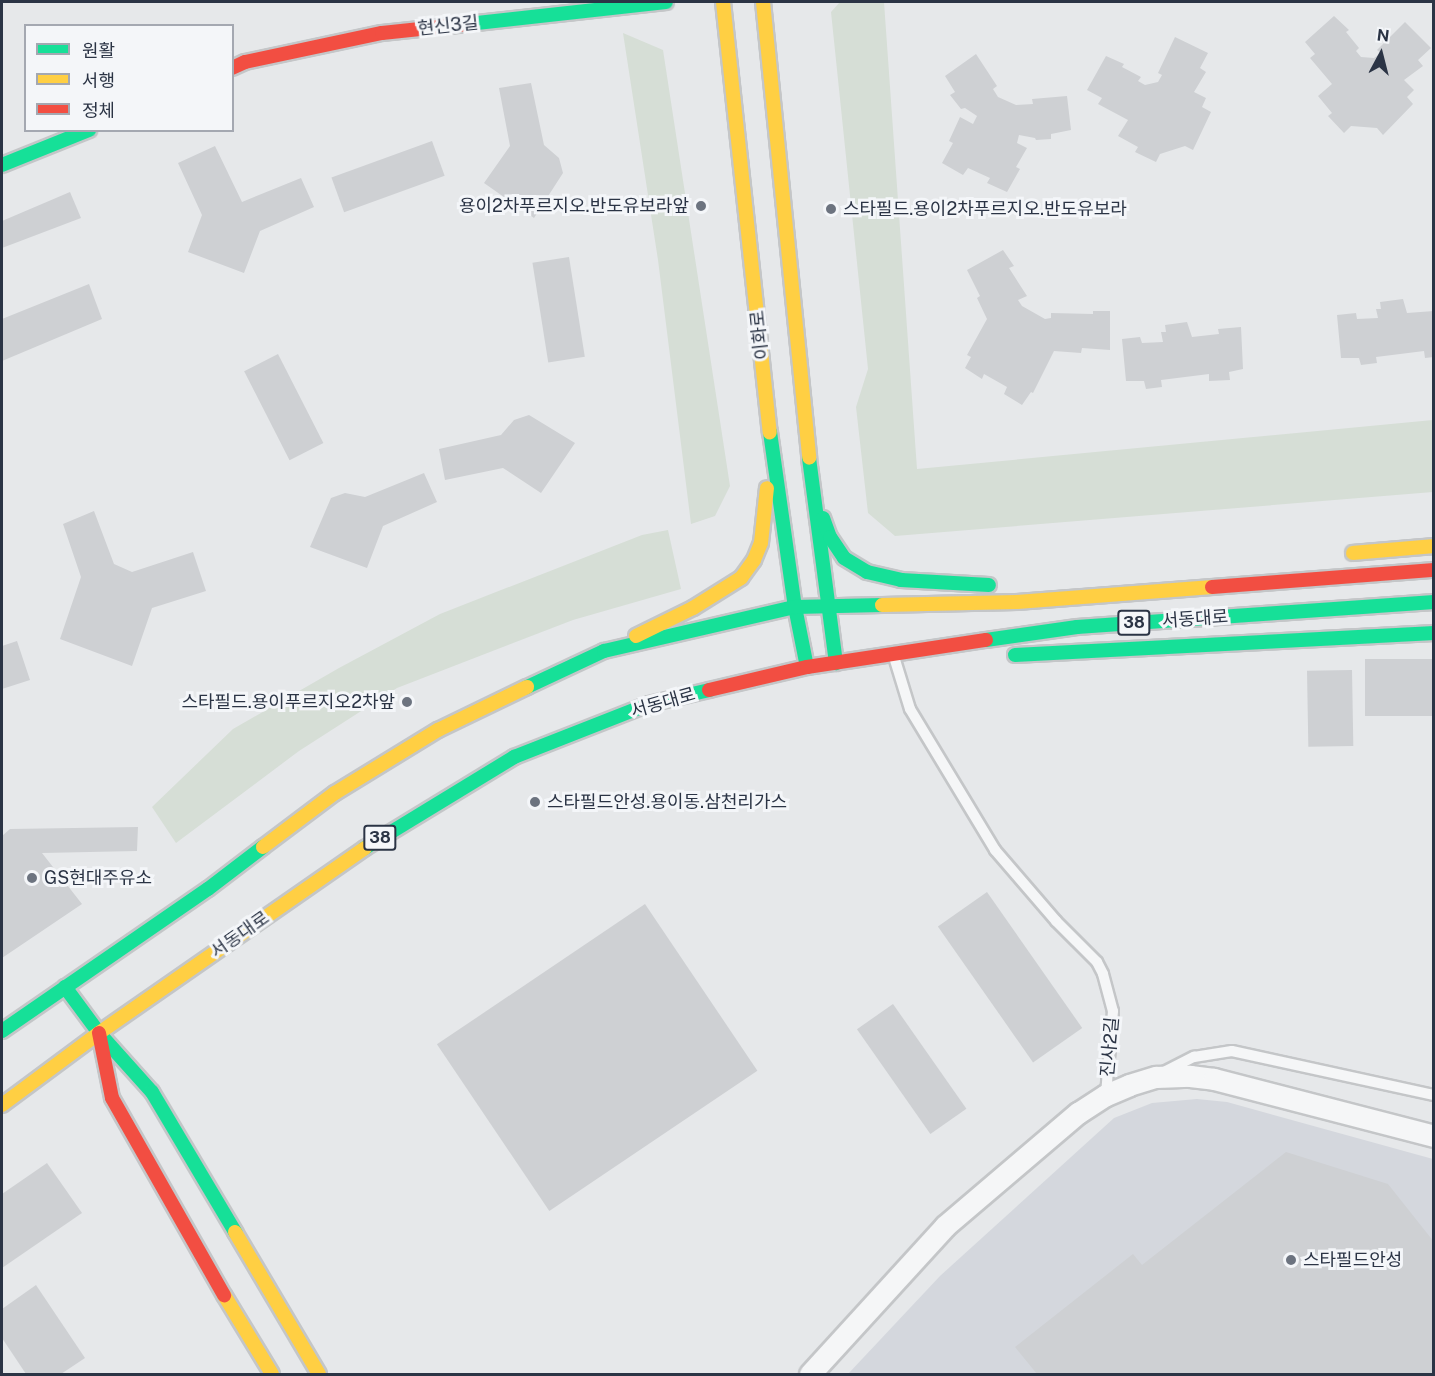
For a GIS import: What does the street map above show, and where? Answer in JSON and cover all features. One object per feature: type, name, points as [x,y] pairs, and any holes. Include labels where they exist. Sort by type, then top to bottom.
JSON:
[{"type":"main road","name":"현신3길","points":[[234,67],[245,62],[382,33],[666,2]]},
{"type":"main road","name":"이화로","points":[[723,2],[772,446],[795,607],[807,667]]},
{"type":"main road","points":[[763,2],[812,487],[836,663],[960,658]]},
{"type":"main road","points":[[2,165],[84,132]]},
{"type":"main road","points":[[604,651],[693,608],[741,578],[754,560],[761,543],[772,446]]},
{"type":"main road","points":[[812,487],[830,537],[844,558],[867,572],[901,580],[995,584],[846,605]]},
{"type":"main road","points":[[1340,554],[1434,546]]},
{"type":"main road","name":"서동대로","points":[[2,1031],[207,889],[335,793],[438,730],[604,651],[795,607],[1017,602],[1434,570]]},
{"type":"main road","name":"서동대로","points":[[2,1105],[99,1033],[391,830],[514,757],[649,704],[807,667],[1077,627],[1434,602]]},
{"type":"main road","points":[[995,656],[1434,633]]},
{"type":"main road","points":[[65,987],[99,1033],[152,1092],[319,1374]]},
{"type":"main road","points":[[99,1033],[112,1098],[250,1340],[272,1374]]},
{"type":"street","points":[[1106,1095],[1156,1077],[1190,1076],[1222,1081],[1434,1136]]},
{"type":"street","name":"진사2길","points":[[810,1374],[945,1226],[1078,1113],[1106,1095]]},
{"type":"lane","name":"진사2길","points":[[895,660],[910,709],[995,850],[1056,921],[1097,962],[1103,974],[1113,1011],[1106,1095]]},
{"type":"lane","points":[[1156,1077],[1194,1057],[1232,1051],[1434,1095]]},
{"type":"shaded area","points":[[840,2],[884,2],[917,469],[1433,420],[1433,492],[895,536],[868,513],[856,407],[868,369],[831,12]]},
{"type":"shaded area","points":[[623,33],[663,50],[730,486],[715,516],[691,524],[658,260]]},
{"type":"shaded area","points":[[668,530],[681,589],[573,620],[397,688],[299,751],[176,843],[152,807],[233,729],[339,668],[440,614],[642,535]]},
{"type":"shaded area","points":[[1197,1099],[1227,1102],[1433,1159],[1433,1374],[848,1374],[940,1276],[1114,1118],[1152,1103]]},
{"type":"building","points":[[1334,16],[1349,30],[1346,32],[1359,48],[1356,51],[1361,57],[1374,58],[1381,53],[1377,50],[1405,22],[1431,48],[1418,60],[1423,66],[1404,80],[1414,90],[1407,97],[1413,104],[1383,135],[1377,128],[1351,126],[1344,133],[1328,116],[1332,113],[1318,96],[1332,84],[1310,58],[1315,54],[1305,42]]},
{"type":"building","points":[[1175,37],[1208,53],[1200,68],[1206,72],[1194,92],[1206,98],[1202,107],[1211,112],[1193,150],[1185,146],[1160,154],[1156,162],[1135,152],[1138,147],[1118,136],[1128,120],[1098,104],[1102,98],[1087,90],[1106,56],[1124,64],[1122,67],[1141,77],[1138,81],[1145,85],[1158,82],[1162,75],[1158,73]]},
{"type":"building","points":[[976,54],[997,86],[993,89],[998,97],[1016,105],[1033,104],[1032,99],[1067,96],[1071,130],[1051,134],[1051,139],[1036,140],[1019,135],[1017,143],[1027,148],[1016,167],[1020,169],[1007,192],[987,183],[990,178],[968,168],[963,175],[942,163],[953,143],[949,141],[960,117],[973,124],[977,116],[965,108],[961,109],[950,95],[955,92],[945,76]]},
{"type":"building","points":[[531,83],[544,145],[559,158],[563,173],[534,218],[484,183],[510,146],[499,88]]},
{"type":"building","points":[[432,141],[445,176],[344,212],[331,178]]},
{"type":"building","points":[[215,146],[242,202],[301,178],[314,207],[260,231],[244,273],[188,252],[202,215],[178,163]]},
{"type":"building","points":[[70,192],[81,218],[2,248],[2,221]]},
{"type":"building","points":[[1003,250],[1014,266],[1009,268],[1027,296],[1018,300],[1022,306],[1045,319],[1051,318],[1051,313],[1093,314],[1093,311],[1110,311],[1110,350],[1082,348],[1081,353],[1054,351],[1033,393],[1031,392],[1022,405],[1004,394],[1007,387],[984,374],[982,379],[965,368],[971,357],[967,355],[987,319],[977,298],[980,296],[967,270]]},
{"type":"building","points":[[569,257],[585,357],[548,363],[532,263]]},
{"type":"building","points":[[89,284],[102,319],[2,361],[2,319]]},
{"type":"building","points":[[1403,299],[1407,313],[1434,311],[1434,357],[1425,358],[1424,351],[1376,357],[1377,363],[1361,365],[1359,358],[1341,358],[1337,315],[1356,313],[1357,319],[1378,318],[1376,309],[1381,309],[1380,302]]},
{"type":"building","points":[[1187,322],[1192,337],[1219,334],[1218,329],[1241,327],[1243,369],[1229,372],[1230,380],[1209,381],[1209,374],[1161,380],[1162,387],[1146,389],[1144,381],[1126,381],[1122,339],[1140,337],[1142,343],[1163,342],[1161,332],[1166,332],[1165,325]]},
{"type":"building","points":[[278,354],[323,443],[290,460],[244,371]]},
{"type":"building","points":[[529,415],[575,443],[541,493],[503,468],[445,480],[439,449],[501,435],[514,420]]},
{"type":"building","points":[[424,473],[437,502],[383,526],[367,568],[310,547],[331,498],[345,493],[365,497]]},
{"type":"building","points":[[94,511],[114,564],[132,572],[193,552],[206,591],[152,608],[132,666],[60,639],[81,577],[63,524]]},
{"type":"building","points":[[17,641],[30,680],[2,689],[2,646]]},
{"type":"building","points":[[1365,659],[1434,659],[1434,716],[1365,716]]},
{"type":"building","points":[[1352,670],[1353,746],[1308,747],[1307,671]]},
{"type":"building","name":"GS현대주유소","points":[[138,827],[137,851],[42,853],[82,904],[2,958],[2,836],[10,829]]},
{"type":"building","points":[[987,892],[1082,1028],[1033,1062],[938,926]]},
{"type":"building","points":[[645,904],[757,1071],[549,1211],[437,1044]]},
{"type":"building","points":[[893,1004],[966,1109],[930,1134],[857,1029]]},
{"type":"building","name":"스타필드안성","points":[[1286,1152],[1388,1184],[1434,1242],[1434,1374],[1037,1374],[1015,1347],[1133,1254],[1142,1265]]},
{"type":"building","points":[[47,1163],[82,1213],[2,1268],[2,1194]]},
{"type":"building","points":[[36,1285],[85,1358],[61,1374],[26,1374],[2,1338],[2,1309]]},
{"type":"traffic: fast","points":[[468,24],[666,2]]},
{"type":"traffic: fast","points":[[2,165],[84,132]]},
{"type":"traffic: fast","points":[[770,432],[795,607],[807,667]]},
{"type":"traffic: fast","points":[[809,458],[836,663]]},
{"type":"traffic: fast","points":[[823,518],[830,537],[844,558],[867,572],[901,580],[989,585]]},
{"type":"traffic: fast","points":[[986,640],[1077,627],[1434,602]]},
{"type":"traffic: fast","points":[[527,687],[604,651],[795,607],[882,605]]},
{"type":"traffic: fast","points":[[1015,655],[1434,633]]},
{"type":"traffic: fast","points":[[365,848],[514,757],[649,704],[709,690]]},
{"type":"traffic: fast","points":[[2,1031],[208,889],[263,847]]},
{"type":"traffic: fast","points":[[65,987],[99,1033],[152,1092],[235,1232]]},
{"type":"traffic: slow","points":[[723,2],[770,432]]},
{"type":"traffic: slow","points":[[763,2],[809,458]]},
{"type":"traffic: slow","points":[[636,636],[693,608],[741,578],[754,560],[761,543],[767,488]]},
{"type":"traffic: slow","points":[[1353,553],[1434,546]]},
{"type":"traffic: slow","points":[[882,605],[1017,602],[1212,587]]},
{"type":"traffic: slow","points":[[263,847],[335,793],[438,730],[527,687]]},
{"type":"traffic: slow","points":[[2,1105],[99,1033],[365,848]]},
{"type":"traffic: slow","points":[[235,1232],[319,1374]]},
{"type":"traffic: slow","points":[[224,1295],[272,1374]]},
{"type":"traffic: jam","points":[[234,67],[245,62],[382,33],[468,24]]},
{"type":"traffic: jam","points":[[1212,587],[1434,570]]},
{"type":"traffic: jam","points":[[709,690],[807,667],[986,640]]},
{"type":"traffic: jam","points":[[99,1033],[112,1098],[224,1295]]},
{"type":"place","name":"용이2차푸르지오.반도유보라앞","points":[[701,206]]},
{"type":"place","name":"스타필드.용이2차푸르지오.반도유보라","points":[[831,209]]},
{"type":"place","name":"스타필드.용이푸르지오2차앞","points":[[407,702]]},
{"type":"place","name":"스타필드안성.용이동.삼천리가스","points":[[535,802]]},
{"type":"place","name":"GS현대주유소","points":[[32,878]]},
{"type":"place","name":"스타필드안성","points":[[1291,1260]]}]
